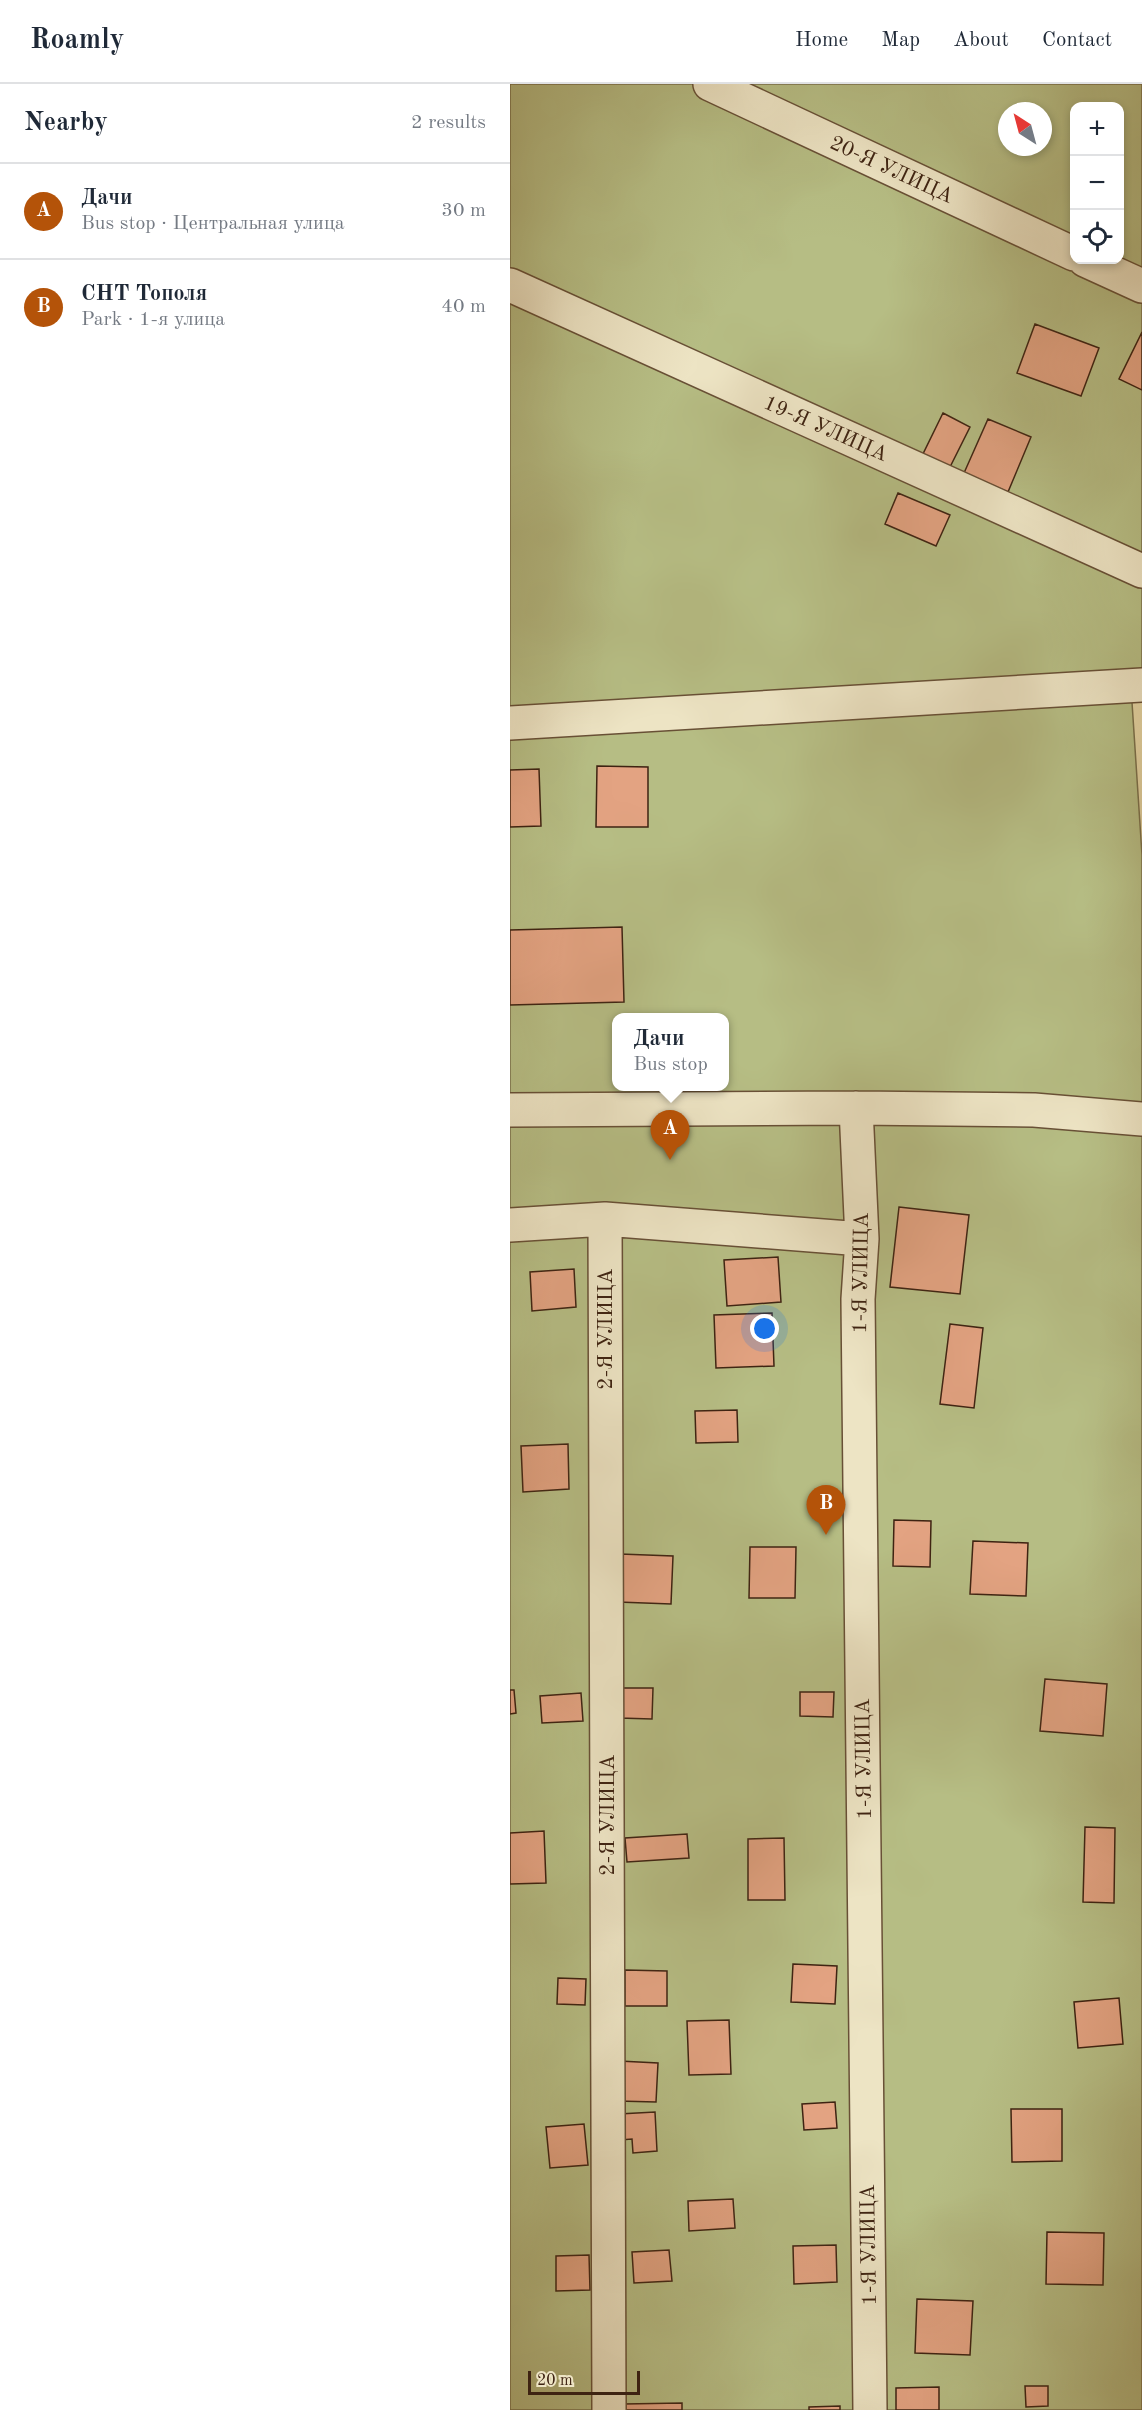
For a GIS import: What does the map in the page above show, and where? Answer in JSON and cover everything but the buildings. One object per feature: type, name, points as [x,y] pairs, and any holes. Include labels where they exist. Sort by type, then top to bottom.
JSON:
[{"type":"street","name":"20-Я УЛИЦА","points":[[710,84],[1070,252]]},
{"type":"street","points":[[1094,264],[1142,286]]},
{"type":"street","name":"19-Я УЛИЦА","points":[[510,285],[1142,571]]},
{"type":"street","points":[[510,723],[1142,685]]},
{"type":"street","points":[[510,1110],[856,1108],[1034,1110],[1142,1119]]},
{"type":"street","name":"1-Я УЛИЦА","points":[[856,1108],[862,1239],[858,1299],[870,2410]]},
{"type":"street","points":[[510,1225],[605,1219],[862,1239]]},
{"type":"street","name":"2-Я УЛИЦА","points":[[605,1219],[609,2410]]},
{"type":"green space","points":[[510,84],[1142,84],[1142,690],[1131,687],[1142,855],[1142,2410],[510,2410]]},
{"type":"place","name":"Дачи","points":[[670,1160]]},
{"type":"place","name":"СНТ Тополя","points":[[826,1535]]}]
